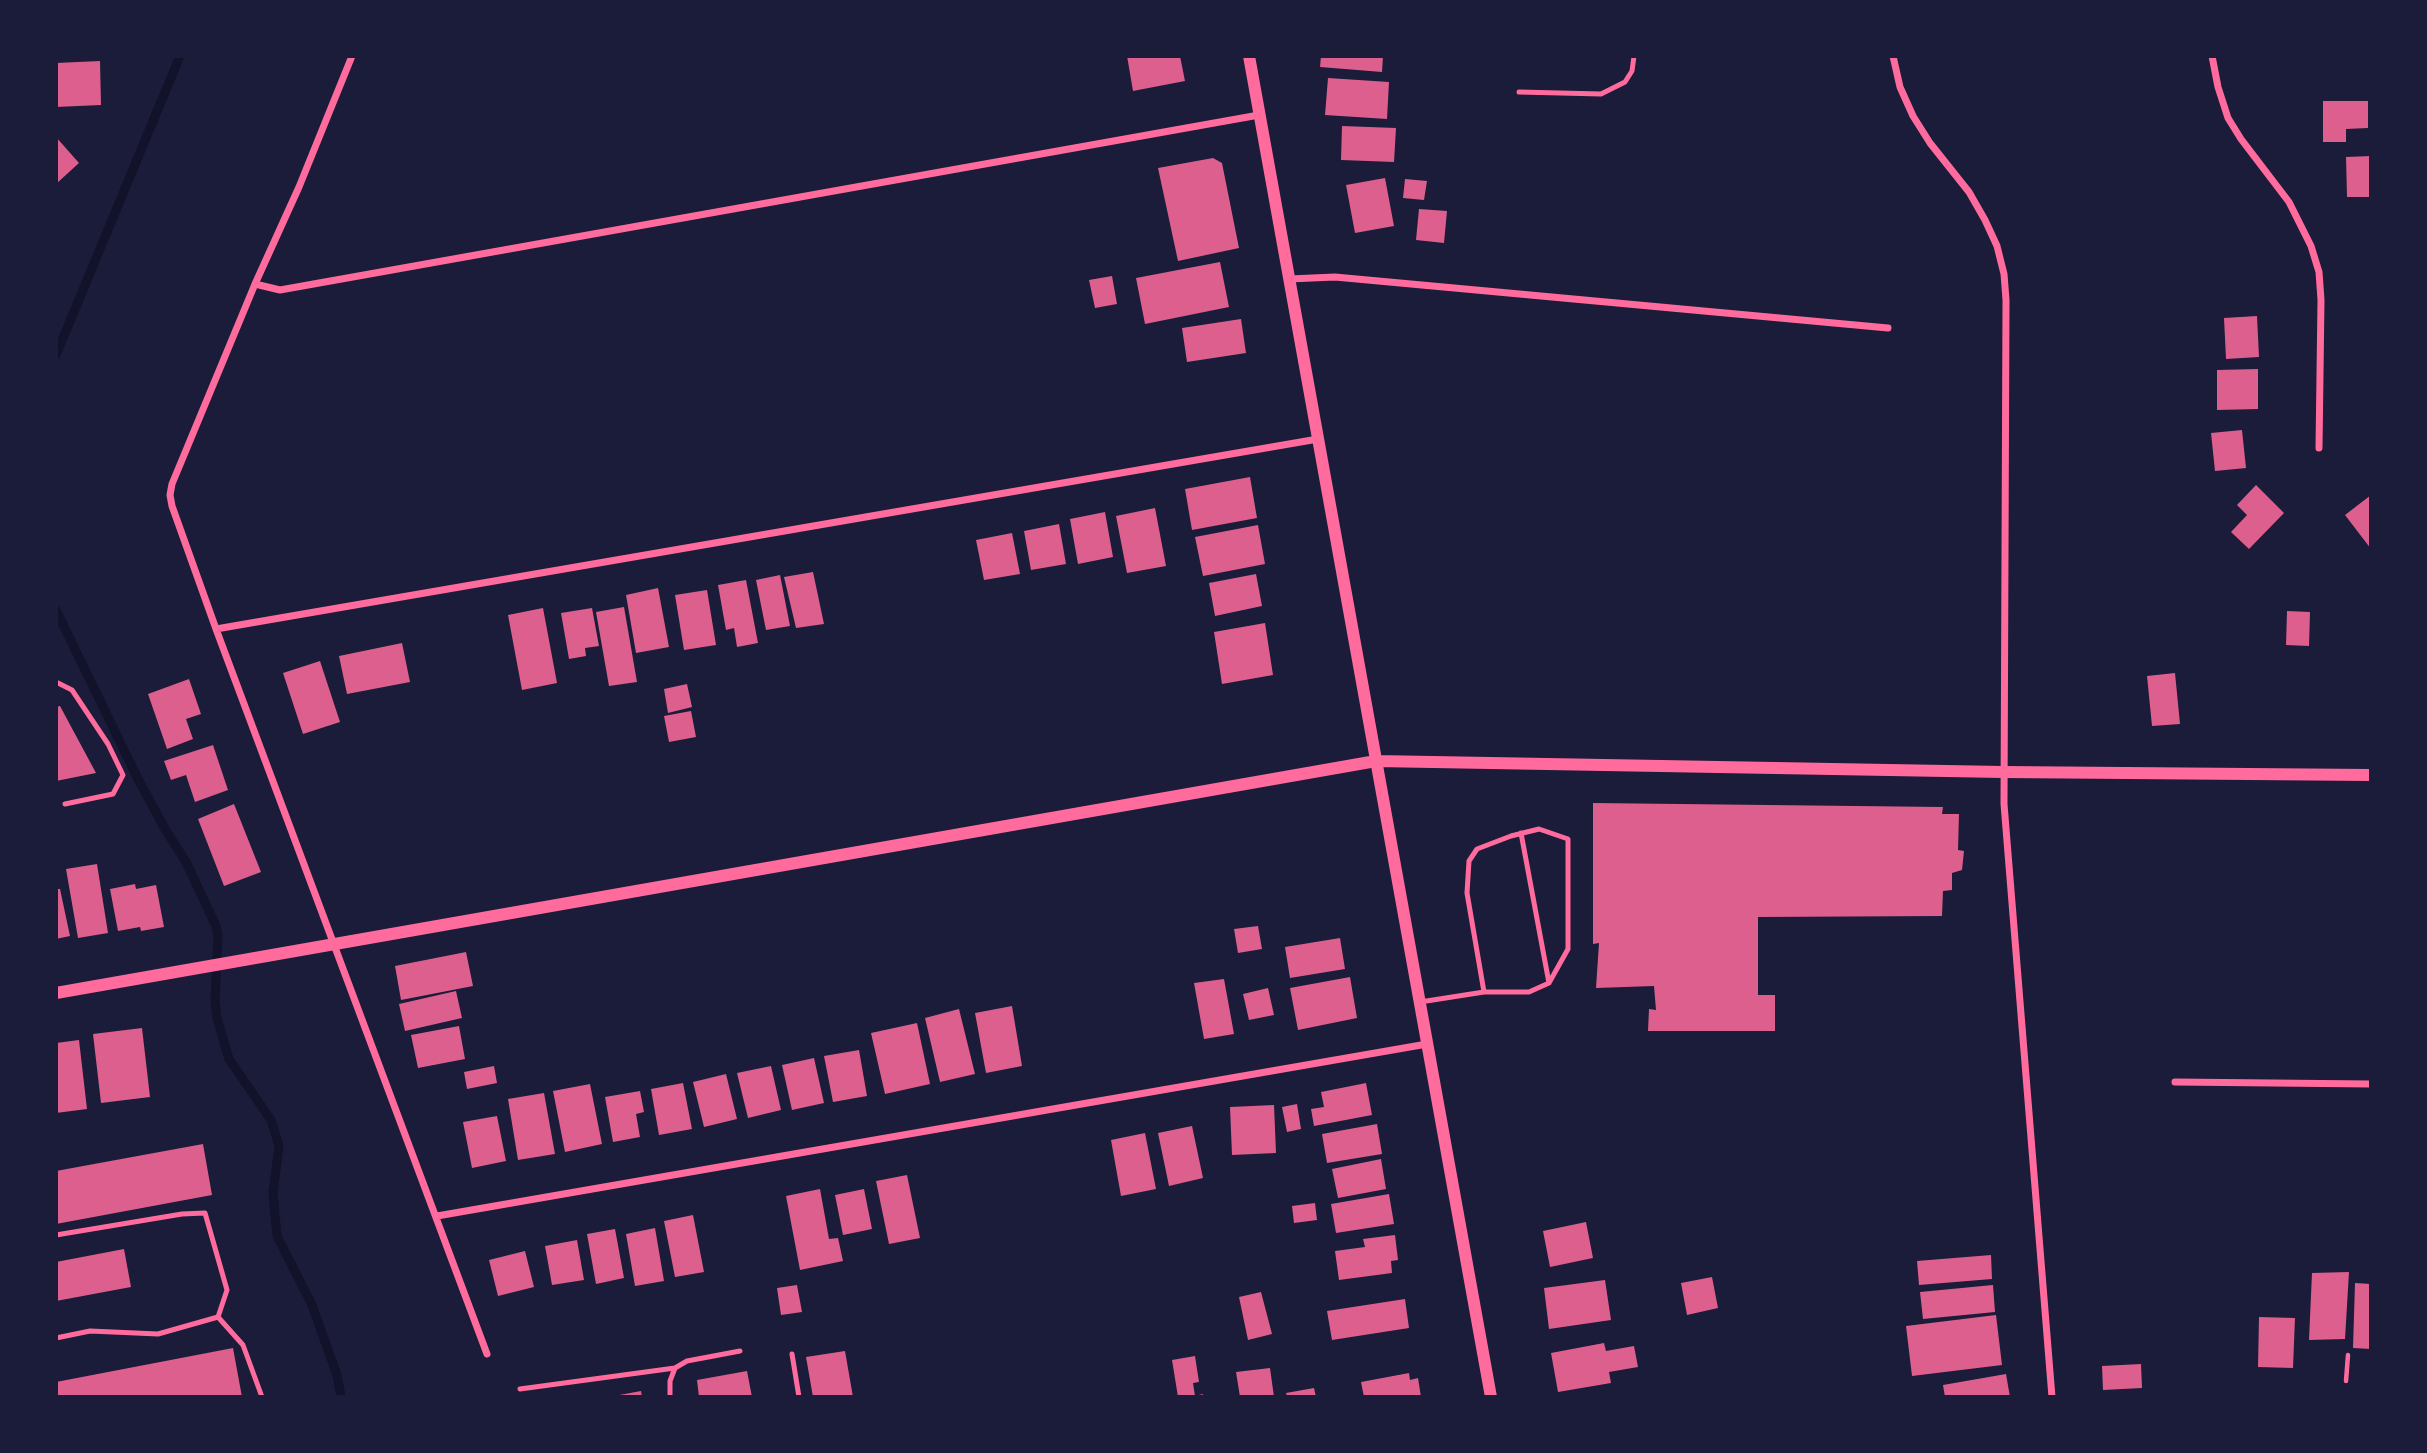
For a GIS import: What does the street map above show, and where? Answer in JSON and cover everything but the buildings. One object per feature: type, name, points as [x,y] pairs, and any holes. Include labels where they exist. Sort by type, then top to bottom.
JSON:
[{"type":"street","points":[[352,56],[172,484],[170,495],[216,629],[487,1354]]},
{"type":"street","points":[[1249,56],[1491,1397]]},
{"type":"street","points":[[1893,56],[1900,87],[1913,117],[1969,192],[1997,246],[2004,274],[2006,835],[2052,1397]]},
{"type":"street","points":[[2212,56],[2228,118],[2289,202],[2302,224],[2315,259],[2321,300],[2319,448]]},
{"type":"street","points":[[255,284],[280,290],[294,288],[1259,115]]},
{"type":"street","points":[[1289,279],[1335,277],[1888,328]]},
{"type":"street","points":[[216,629],[1318,439]]},
{"type":"street","points":[[56,993],[1376,761],[2004,772],[2371,775]]},
{"type":"street","points":[[437,1216],[1427,1044]]},
{"type":"street","points":[[2175,1083],[2371,1084]]},
{"type":"lane","points":[[1519,92],[1601,94],[1625,82],[1632,71],[1634,56]]},
{"type":"lane","points":[[56,682],[72,690],[108,744],[123,775],[113,794],[65,803]]},
{"type":"lane","points":[[1420,1002],[1484,992],[1529,992],[1549,983],[1568,949],[1568,839],[1539,829],[1477,849],[1469,861],[1467,893],[1484,992]]},
{"type":"lane","points":[[1521,833],[1549,983]]},
{"type":"lane","points":[[56,1235],[182,1214],[205,1213],[227,1290],[218,1317]]},
{"type":"lane","points":[[56,1338],[90,1331],[158,1334],[218,1317]]},
{"type":"lane","points":[[218,1317],[243,1345],[262,1397]]},
{"type":"lane","points":[[520,1389],[675,1368],[687,1361],[740,1351]]},
{"type":"lane","points":[[792,1354],[799,1397]]},
{"type":"lane","points":[[670,1397],[670,1381],[675,1368]]},
{"type":"path","points":[[2346,1381],[2348,1355]]},
{"type":"waterway","points":[[56,355],[180,56]]},
{"type":"waterway","points":[[56,610],[137,777],[186,862],[216,926],[217,1018],[229,1059],[271,1120],[279,1146],[273,1193],[277,1236],[312,1305],[337,1375],[341,1397]]}]
